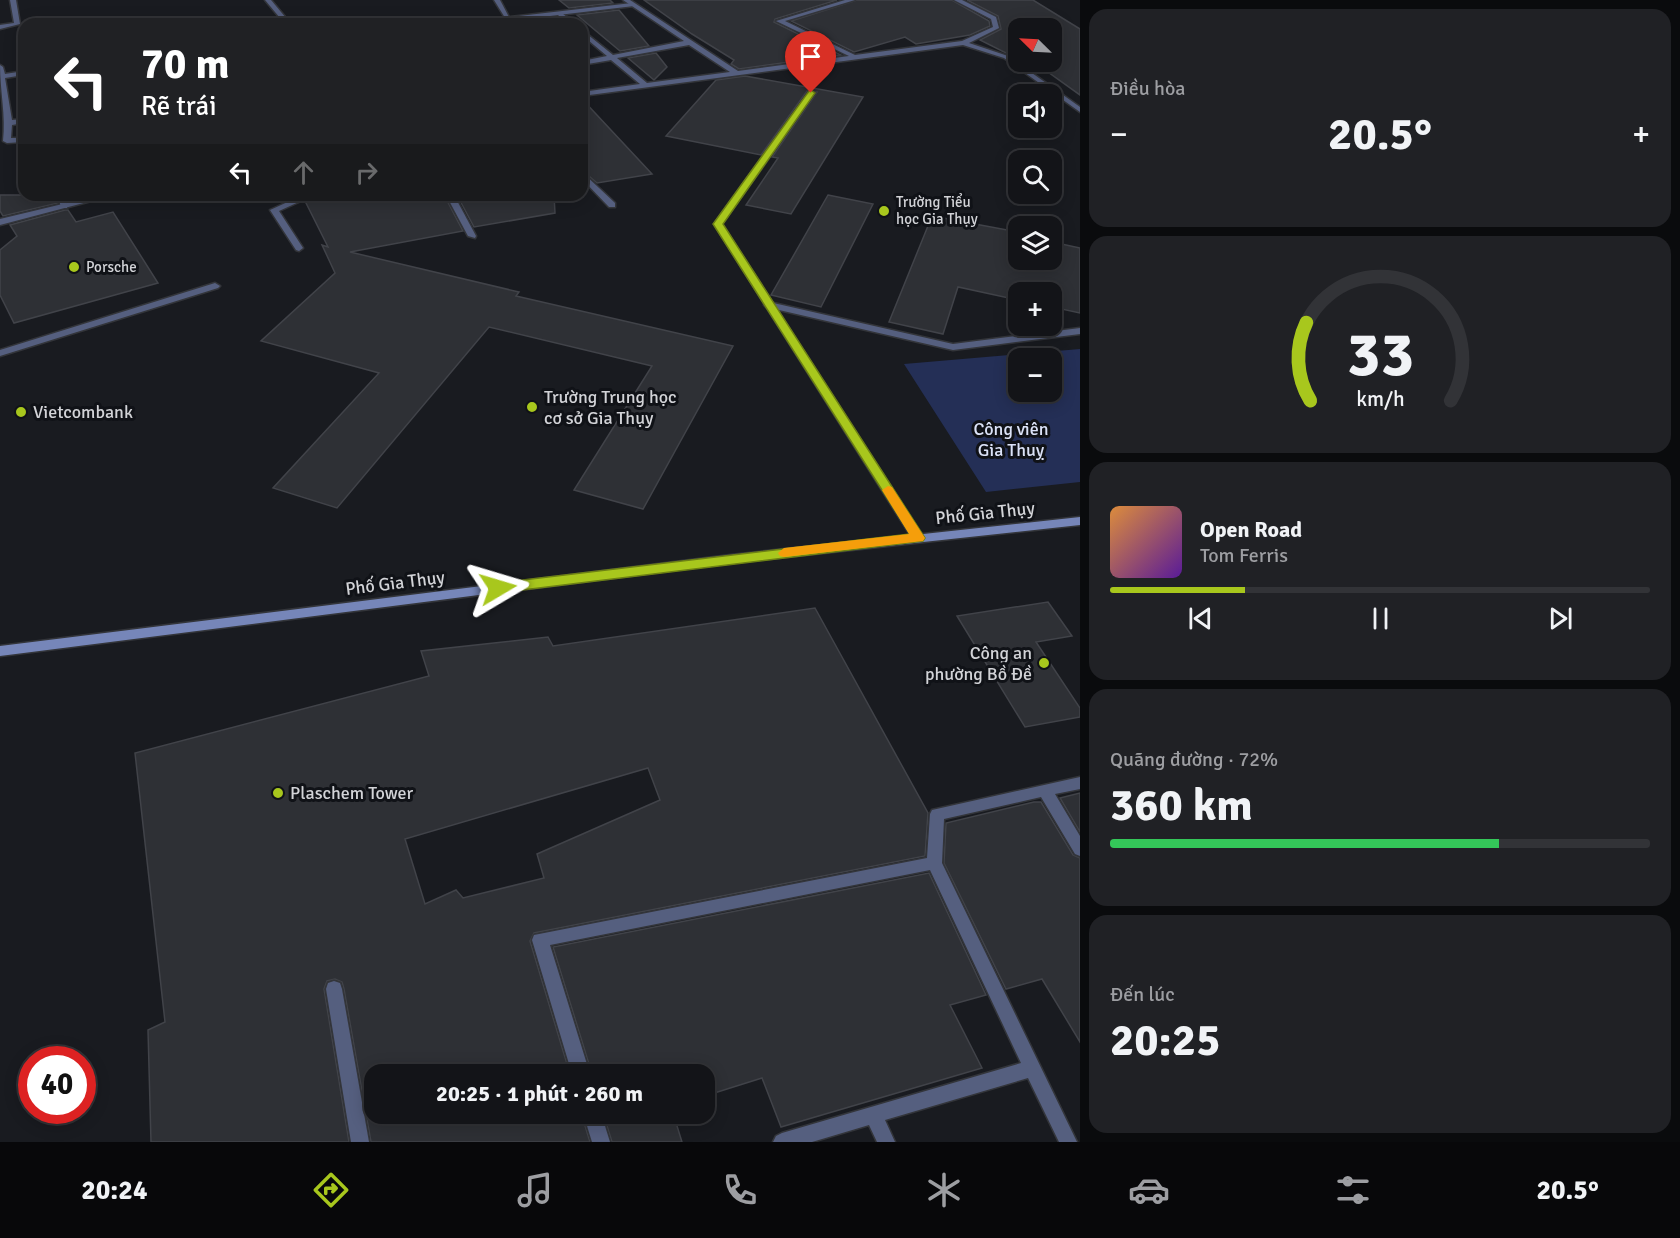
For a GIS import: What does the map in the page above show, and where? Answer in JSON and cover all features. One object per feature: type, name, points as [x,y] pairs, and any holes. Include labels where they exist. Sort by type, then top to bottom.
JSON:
[{"type":"street","points":[[0,27],[18,24],[13,0]]},
{"type":"street","points":[[268,0],[283,18]]},
{"type":"street","points":[[497,0],[508,18]]},
{"type":"street","points":[[626,0],[738,74]]},
{"type":"street","points":[[852,0],[779,21],[853,56]]},
{"type":"street","points":[[588,93],[963,43],[996,28],[994,18],[957,0]]},
{"type":"street","points":[[530,18],[632,5]]},
{"type":"street","points":[[561,15],[565,18]]},
{"type":"street","points":[[588,37],[646,86]]},
{"type":"street","points":[[588,62],[692,42]]},
{"type":"street","points":[[963,43],[1006,57],[1080,110]]},
{"type":"street","points":[[0,67],[9,123],[7,141],[18,140]]},
{"type":"street","points":[[3,76],[18,74]]},
{"type":"street","points":[[811,93],[718,224],[918,538]]},
{"type":"street","points":[[9,123],[18,122]]},
{"type":"street","points":[[588,180],[612,205]]},
{"type":"street","points":[[63,201],[64,206]]},
{"type":"street","points":[[0,222],[85,201]]},
{"type":"street","points":[[297,201],[274,210],[299,248]]},
{"type":"street","points":[[453,201],[472,236]]},
{"type":"street","points":[[0,353],[215,286]]},
{"type":"street","points":[[769,305],[953,347],[1080,331]]},
{"type":"street","name":"Phố Gia Thụy","points":[[0,651],[731,559],[1080,520]]},
{"type":"street","points":[[1068,1142],[934,863],[937,814],[1080,783]]},
{"type":"street","points":[[1045,791],[1080,849]]},
{"type":"street","points":[[578,1064],[540,940],[934,863]]},
{"type":"street","points":[[334,989],[360,1142]]},
{"type":"street","points":[[782,1142],[1032,1068]]},
{"type":"street","points":[[873,1115],[886,1142]]},
{"type":"street","points":[[595,1124],[601,1142]]},
{"type":"green space","name":"Công viên Gia Thuỵ","points":[[1080,349],[1080,482],[986,492],[904,364],[1008,355],[1008,402],[1062,402],[1062,351]]},
{"type":"building","points":[[559,0],[610,0],[613,3],[569,8]]},
{"type":"building","points":[[644,0],[837,0],[775,19],[774,22],[841,55],[739,69],[731,64],[734,60]]},
{"type":"building","points":[[857,0],[952,0],[989,21],[990,26],[970,35],[916,44],[905,37],[854,52],[791,21]]},
{"type":"building","points":[[967,0],[1033,0],[1080,29],[1080,95],[1048,72],[1062,72],[1062,18],[1008,18],[1008,54],[980,40],[1001,29],[998,16]]},
{"type":"building","points":[[619,10],[649,46],[620,51],[588,24],[588,18],[581,18],[577,15]]},
{"type":"building","points":[[656,53],[667,67],[654,80],[628,58]]},
{"type":"building","points":[[745,76],[863,97],[791,214],[746,205],[778,158],[772,157],[817,92],[807,91],[761,155],[666,136],[716,80]]},
{"type":"building","points":[[588,105],[652,174],[597,183],[588,175]]},
{"type":"building","points":[[0,195],[18,195],[18,201],[58,201],[58,203],[3,216],[0,211]]},
{"type":"building","points":[[828,195],[873,204],[821,307],[771,295]]},
{"type":"building","points":[[305,201],[447,201],[463,231],[350,252],[519,292],[516,296],[733,346],[643,509],[574,490],[652,366],[489,327],[337,508],[273,488],[379,373],[261,341],[335,273],[322,245],[328,247]]},
{"type":"building","points":[[460,201],[554,201],[555,213],[474,227]]},
{"type":"building","name":"Porsche","points":[[68,210],[76,222],[113,212],[158,283],[14,323],[0,295],[0,250],[17,236],[10,225]]},
{"type":"building","points":[[932,216],[1008,230],[1008,270],[1062,270],[1062,244],[1080,248],[1080,313],[1062,309],[1062,282],[1008,282],[1008,298],[958,287],[943,334],[889,322]]},
{"type":"building","points":[[1048,602],[1072,636],[1036,642],[1080,708],[1080,717],[1025,727],[957,616]]},
{"type":"building","points":[[815,608],[928,813],[925,856],[534,933],[530,941],[567,1064],[364,1064],[364,1102],[342,982],[335,979],[327,981],[324,989],[349,1142],[151,1142],[148,1030],[165,1022],[135,753],[429,676],[421,651],[548,637],[553,646]],"holes":[[[648,768],[660,800],[537,854],[544,878],[463,898],[456,890],[425,904],[405,839]]]},
{"type":"building","points":[[1080,793],[1080,832],[1060,798]]},
{"type":"building","points":[[1041,802],[1073,855],[1080,858],[1080,1042],[1042,979],[1006,989],[944,863],[946,823]]},
{"type":"building","points":[[929,873],[986,995],[950,1005],[982,1068],[781,1127],[762,1078],[715,1093],[715,1064],[589,1064],[553,947]]},
{"type":"building","points":[[368,1124],[584,1124],[590,1142],[371,1142]]},
{"type":"building","points":[[606,1124],[676,1124],[682,1142],[612,1142]]},
{"type":"slow traffic","points":[[784,553],[918,538],[888,490]]},
{"type":"place","name":"Trường Tiểu học Gia Thụy","points":[[884,211]]},
{"type":"place","name":"Porsche","points":[[74,267]]},
{"type":"place","name":"Trường Trung học cơ sở Gia Thụy","points":[[532,407]]},
{"type":"place","name":"Vietcombank","points":[[21,412]]},
{"type":"place","name":"Công an phường Bồ Đề","points":[[1044,663]]},
{"type":"place","name":"Plaschem Tower","points":[[278,793]]},
{"type":"route","points":[[498,588],[918,538],[718,224],[811,93]]}]
